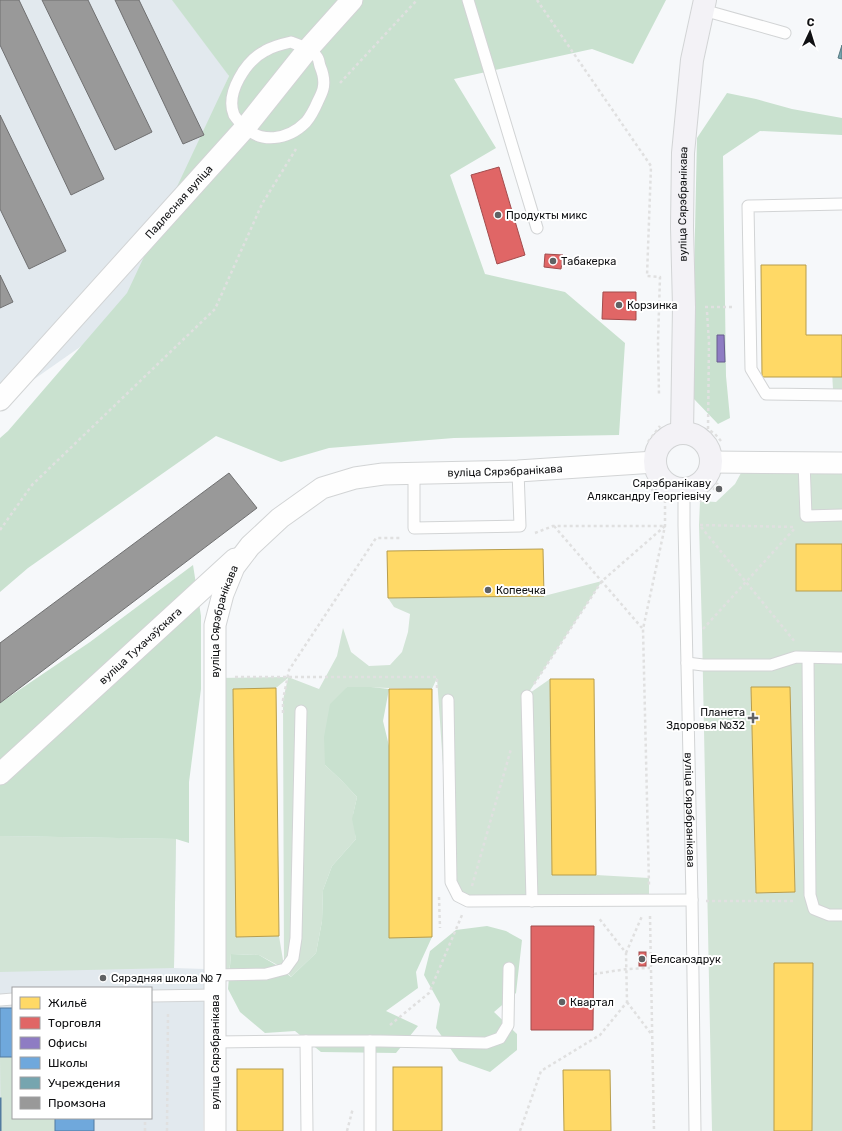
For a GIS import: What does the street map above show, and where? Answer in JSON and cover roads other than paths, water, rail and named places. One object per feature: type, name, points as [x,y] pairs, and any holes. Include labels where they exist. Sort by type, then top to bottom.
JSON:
[{"type":"street","name":"Падлесная вуліца","points":[[0,400],[245,128],[308,49],[352,0]]},
{"type":"street","name":"вуліца Сярэбранікава","points":[[682,433],[684,307],[682,227],[683,153],[692,60],[704,5]]},
{"type":"street","points":[[717,462],[706,445],[699,439],[682,433],[673,435],[666,439],[649,462],[667,484],[675,488],[684,489],[700,484],[709,470],[717,462],[842,462]]},
{"type":"street","name":"вуліца Сярэбранікава","points":[[215,1131],[215,625],[223,594],[234,568],[250,546],[280,518],[322,488],[355,478],[383,474],[518,472],[649,462]]},
{"type":"street","name":"вуліца Тухачэўскага","points":[[0,774],[280,518]]},
{"type":"lane","points":[[468,0],[537,228]]},
{"type":"lane","points":[[704,5],[785,32]]},
{"type":"lane","points":[[291,42],[308,49],[317,57],[324,75],[323,89],[315,108],[306,121],[293,132],[274,138],[258,137],[249,132],[234,116],[232,108],[234,93],[244,68],[254,58],[276,45],[291,42]]},
{"type":"lane","points":[[842,204],[748,206],[751,369],[766,394],[842,395]]},
{"type":"lane","points":[[804,462],[806,516],[842,515]]},
{"type":"lane","points":[[414,473],[414,528],[520,526],[518,472]]},
{"type":"lane","name":"вуліца Сярэбранікава","points":[[684,489],[695,1131]]},
{"type":"lane","points":[[687,663],[703,665],[771,665],[796,657],[842,658]]},
{"type":"lane","points":[[808,658],[810,895],[814,909],[829,915],[842,914]]},
{"type":"lane","points":[[526,696],[532,901]]},
{"type":"lane","points":[[448,700],[451,882],[458,896],[468,901],[692,900]]},
{"type":"lane","points":[[152,996],[169,996],[285,969],[293,958],[296,938],[300,711]]},
{"type":"lane","points":[[215,1042],[370,1041],[486,1043],[500,1038],[508,1025],[509,968]]},
{"type":"lane","points":[[0,1000],[12,999]]},
{"type":"lane","points":[[306,1041],[306,1131]]},
{"type":"lane","points":[[370,1041],[370,1131]]},
{"type":"place","name":"Продукты микс","points":[[498,215]]},
{"type":"place","name":"Табакерка","points":[[553,261]]},
{"type":"place","name":"Корзинка","points":[[619,305]]},
{"type":"place","name":"Сярэбранікаву Аляксандру Георгіевічу","points":[[719,489]]},
{"type":"place","name":"Копеечка","points":[[488,590]]},
{"type":"place","name":"Планета Здоровья №32","points":[[753,718]]},
{"type":"place","name":"Белсаюздрук","points":[[642,959]]},
{"type":"place","name":"Сярэдняя школа № 7","points":[[103,978]]},
{"type":"place","name":"Квартал","points":[[562,1002]]}]
